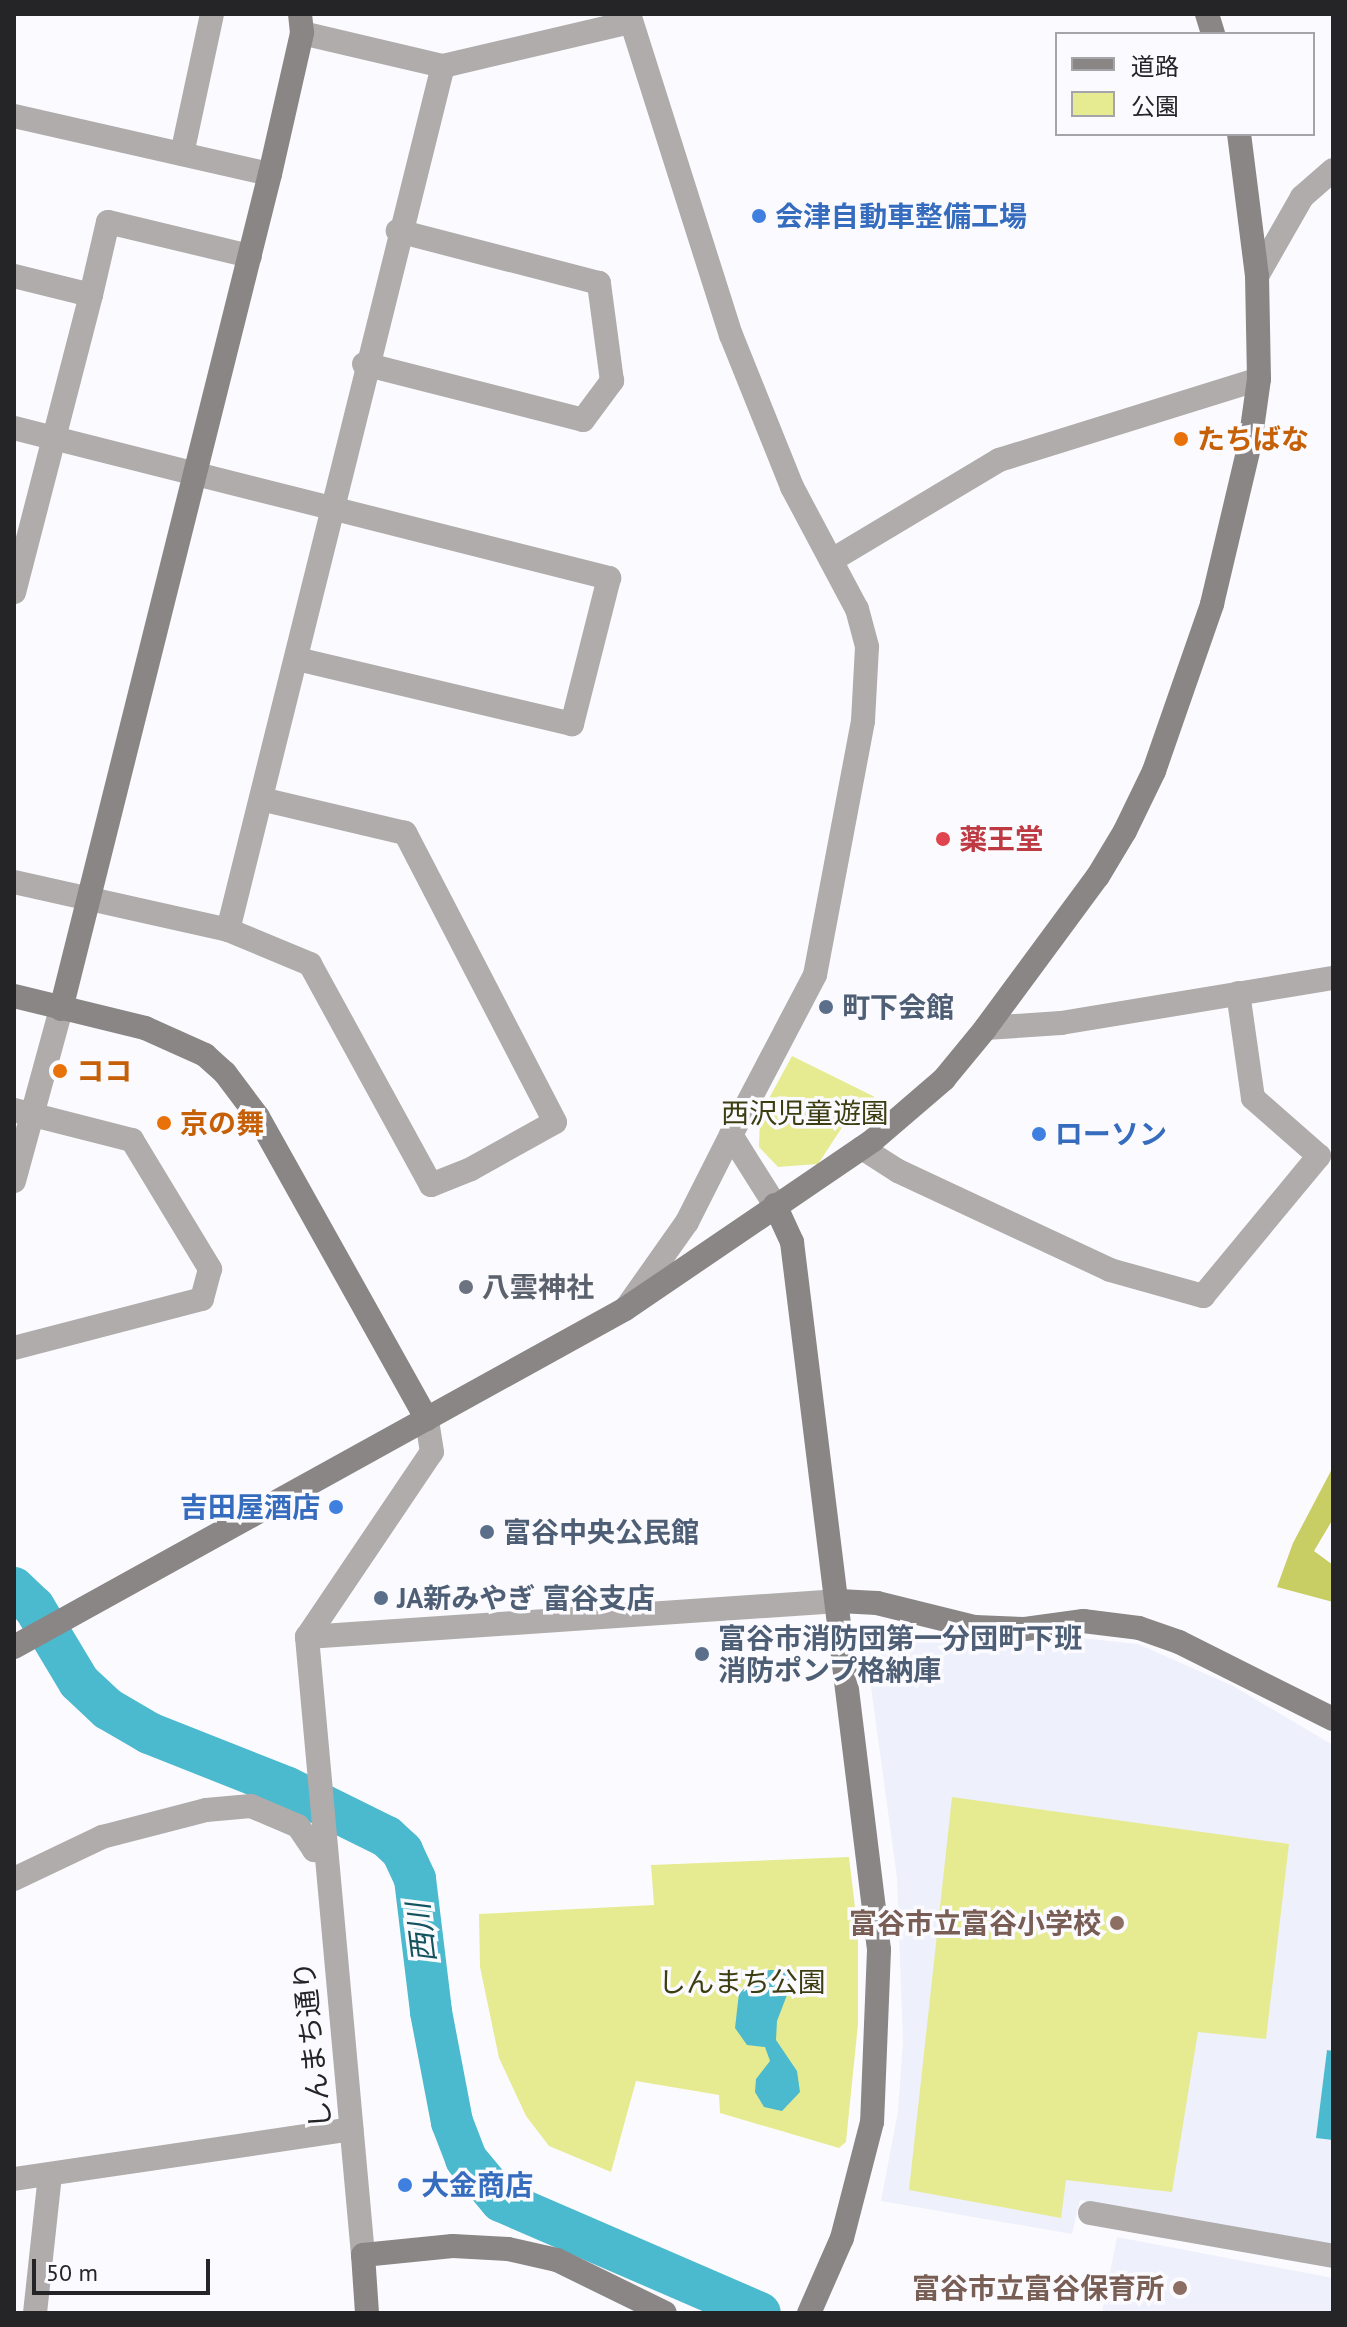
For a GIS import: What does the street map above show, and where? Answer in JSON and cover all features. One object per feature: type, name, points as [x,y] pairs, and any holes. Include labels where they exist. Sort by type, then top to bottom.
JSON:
[{"type":"street","points":[[182,154],[212,14]]},
{"type":"street","points":[[14,1181],[23,1112],[61,1009],[90,899],[270,174],[301,24],[443,66],[630,18],[731,335],[792,487],[857,609],[867,647],[863,721],[815,975],[687,1222],[625,1309]]},
{"type":"street","points":[[228,930],[297,659],[364,364],[443,66]]},
{"type":"street","points":[[14,116],[270,174]]},
{"type":"street","points":[[20,1643],[625,1309],[862,1148],[944,1079],[986,1028],[1098,876],[1154,771],[1212,604],[1250,443],[1259,379],[1257,276],[1239,136]]},
{"type":"street","points":[[1257,276],[1302,197],[1333,170]]},
{"type":"street","points":[[14,588],[56,438],[108,222],[250,256]]},
{"type":"street","points":[[364,364],[583,420],[612,381],[599,283],[398,231]]},
{"type":"street","points":[[14,276],[91,295]]},
{"type":"street","points":[[832,560],[999,460],[1259,379]]},
{"type":"street","points":[[14,428],[197,471],[609,578],[572,724],[297,659]]},
{"type":"street","points":[[14,882],[228,930],[310,964],[431,1185],[471,1169],[555,1122],[405,833],[261,799]]},
{"type":"street","points":[[986,1028],[1061,1023],[1333,978]]},
{"type":"street","points":[[862,1148],[898,1171],[1110,1270],[1203,1296],[1319,1156],[1253,1098],[1238,993]]},
{"type":"street","points":[[14,996],[170,1038],[205,1055],[225,1073],[258,1117],[427,1419],[432,1452],[307,1637]]},
{"type":"street","points":[[14,1348],[202,1299],[210,1269],[132,1140],[23,1112]]},
{"type":"street","points":[[731,1135],[775,1205],[792,1242],[839,1601],[879,1950],[878,2040],[872,2122],[861,2176],[814,2302]]},
{"type":"street","points":[[307,1637],[839,1601],[877,1603],[975,1627],[1025,1629],[1083,1621],[1139,1628],[1179,1642],[1333,1719]]},
{"type":"street","name":"しんまち通り","points":[[307,1637],[363,2255]]},
{"type":"street","points":[[14,1879],[102,1837],[206,1810],[251,1806],[298,1826],[314,1850],[323,1840]]},
{"type":"street","points":[[14,2179],[351,2129]]},
{"type":"street","points":[[35,2313],[50,2175]]},
{"type":"street","points":[[1090,2213],[1333,2256]]},
{"type":"street","points":[[367,2313],[363,2255],[453,2246],[508,2249],[557,2260],[665,2313]]},
{"type":"shaded area","name":"富谷市立富谷小学校","points":[[883,1627],[979,1646],[1017,1648],[1081,1638],[1138,1644],[1233,1686],[1333,1745],[1333,2244],[1080,2200],[1072,2234],[881,2201],[898,2111],[903,2042],[897,1878],[865,1643]]},
{"type":"shaded area","name":"富谷市立富谷保育所","points":[[1117,2237],[1333,2278],[1333,2313],[1102,2313]]},
{"type":"green space","name":"西沢児童遊園","points":[[792,1056],[875,1097],[845,1123],[818,1164],[778,1167],[759,1147],[760,1115]]},
{"type":"green space","points":[[1333,1467],[1333,1519],[1314,1551],[1333,1565],[1333,1602],[1277,1587],[1293,1543]]},
{"type":"green space","points":[[952,1797],[1289,1844],[1266,2039],[1198,2032],[1172,2192],[1066,2180],[1061,2218],[909,2190]]},
{"type":"green space","name":"しんまち公園","points":[[849,1857],[858,1932],[858,2024],[846,2142],[839,2148],[720,2113],[719,2095],[636,2081],[611,2172],[549,2146],[526,2116],[499,2058],[480,1967],[479,1914],[654,1905],[651,1865]]},
{"type":"water","points":[[769,1970],[784,1970],[792,1982],[777,2021],[776,2040],[797,2071],[800,2092],[782,2111],[764,2107],[755,2092],[756,2079],[770,2061],[765,2047],[747,2045],[735,2028],[739,1993]]},
{"type":"water","points":[[1327,2050],[1333,2051],[1333,2140],[1316,2138]]},
{"type":"waterway","name":"西川","points":[[14,1588],[34,1607],[79,1682],[108,1709],[149,1733],[288,1788],[387,1837],[402,1851],[415,1879],[431,2012],[452,2122],[466,2159],[501,2201],[760,2313]]},
{"type":"place","name":"会津自動車整備工場","points":[[759,216]]},
{"type":"place","name":"たちばな","points":[[1181,439]]},
{"type":"place","name":"薬王堂","points":[[943,839]]},
{"type":"place","name":"町下会館","points":[[826,1007]]},
{"type":"place","name":"ココ","points":[[60,1071]]},
{"type":"place","name":"京の舞","points":[[164,1123]]},
{"type":"place","name":"ローソン","points":[[1039,1134]]},
{"type":"place","name":"八雲神社","points":[[466,1287]]},
{"type":"place","name":"吉田屋酒店","points":[[336,1507]]},
{"type":"place","name":"富谷中央公民館","points":[[487,1532]]},
{"type":"place","name":"JA新みやぎ 富谷支店","points":[[381,1598]]},
{"type":"place","name":"富谷市消防団第一分団町下班 消防ポンプ格納庫","points":[[702,1654]]},
{"type":"place","name":"富谷市立富谷小学校","points":[[1117,1923]]},
{"type":"place","name":"大金商店","points":[[405,2185]]},
{"type":"place","name":"富谷市立富谷保育所","points":[[1180,2288]]}]
